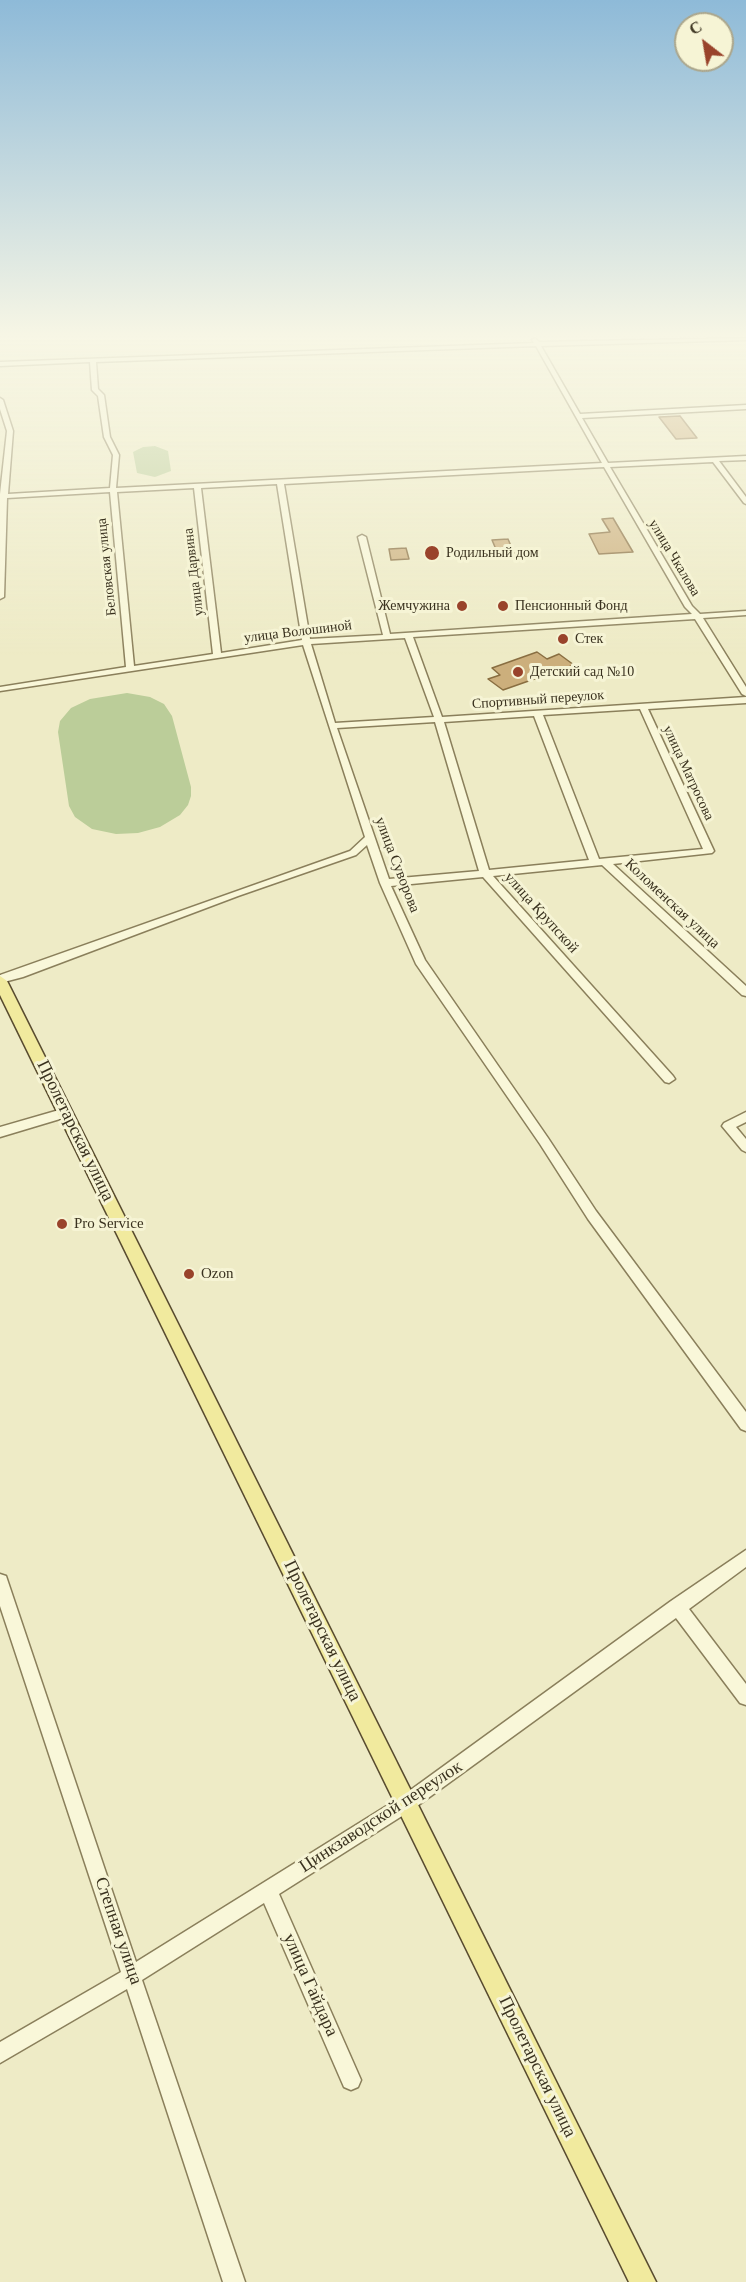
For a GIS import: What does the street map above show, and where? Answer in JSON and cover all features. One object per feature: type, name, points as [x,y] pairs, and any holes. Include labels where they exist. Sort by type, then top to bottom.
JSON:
[{"type":"main road","name":"Пролетарская улица","points":[[0,980],[643,2282]]},
{"type":"street","points":[[0,597],[2,496],[8,444]]},
{"type":"street","name":"Беловская улица","points":[[111,444],[116,455],[113,489],[130,668]]},
{"type":"street","name":"улица Чкалова","points":[[595,444],[689,607],[698,615],[746,694]]},
{"type":"street","points":[[2,496],[746,458]]},
{"type":"street","points":[[715,460],[746,502]]},
{"type":"street","name":"улица Суворова","points":[[280,481],[306,642],[379,864],[420,961],[592,1215],[746,1424]]},
{"type":"street","name":"улица Дарвина","points":[[197,485],[217,655]]},
{"type":"street","points":[[362,537],[387,636]]},
{"type":"street","name":"улица Волошиной","points":[[0,689],[306,642],[746,613]]},
{"type":"street","name":"улица Крупской","points":[[408,634],[439,720],[486,873],[669,1079]]},
{"type":"street","name":"Спортивный переулок","points":[[332,726],[746,700]]},
{"type":"street","name":"улица Матросова","points":[[600,861],[709,850],[643,707]]},
{"type":"street","name":"Коломенская улица","points":[[538,714],[600,861],[746,992]]},
{"type":"street","name":"Пролетарская улица","points":[[0,980],[353,853],[370,838]]},
{"type":"street","points":[[353,853],[379,864]]},
{"type":"street","points":[[386,883],[600,861]]},
{"type":"street","points":[[0,1131],[66,1113]]},
{"type":"street","points":[[746,1117],[728,1126],[746,1147]]},
{"type":"street","name":"Цинкзаводской переулок","points":[[0,2053],[133,1975],[407,1803],[746,1558]]},
{"type":"street","name":"Степная улица","points":[[0,1582],[234,2282]]},
{"type":"street","points":[[677,1607],[746,1696]]},
{"type":"street","name":"улица Гайдара","points":[[268,1890],[351,2080]]},
{"type":"green space","points":[[155,446],[168,451],[171,471],[155,477],[137,473],[133,452],[143,447]]},
{"type":"green space","points":[[127,693],[150,697],[164,704],[172,716],[191,787],[191,796],[188,805],[180,815],[160,827],[138,833],[116,834],[92,829],[75,817],[69,806],[58,732],[60,721],[71,708],[90,699]]},
{"type":"building","points":[[613,518],[633,552],[599,554],[589,534],[610,532],[602,519]]},
{"type":"building","points":[[508,539],[514,553],[498,554],[492,540]]},
{"type":"building","points":[[406,548],[409,559],[391,560],[389,549]]},
{"type":"building","name":"Детский сад №10","points":[[537,652],[547,659],[559,654],[574,665],[503,690],[488,679],[500,675],[492,668]]},
{"type":"place","name":"Родильный дом","points":[[432,553]]},
{"type":"place","name":"Жемчужина","points":[[462,606]]},
{"type":"place","name":"Пенсионный Фонд","points":[[503,606]]},
{"type":"place","name":"Стек","points":[[563,639]]},
{"type":"place","name":"Детский сад №10","points":[[518,672]]},
{"type":"place","name":"Pro Service","points":[[62,1224]]},
{"type":"place","name":"Ozon","points":[[189,1274]]}]
